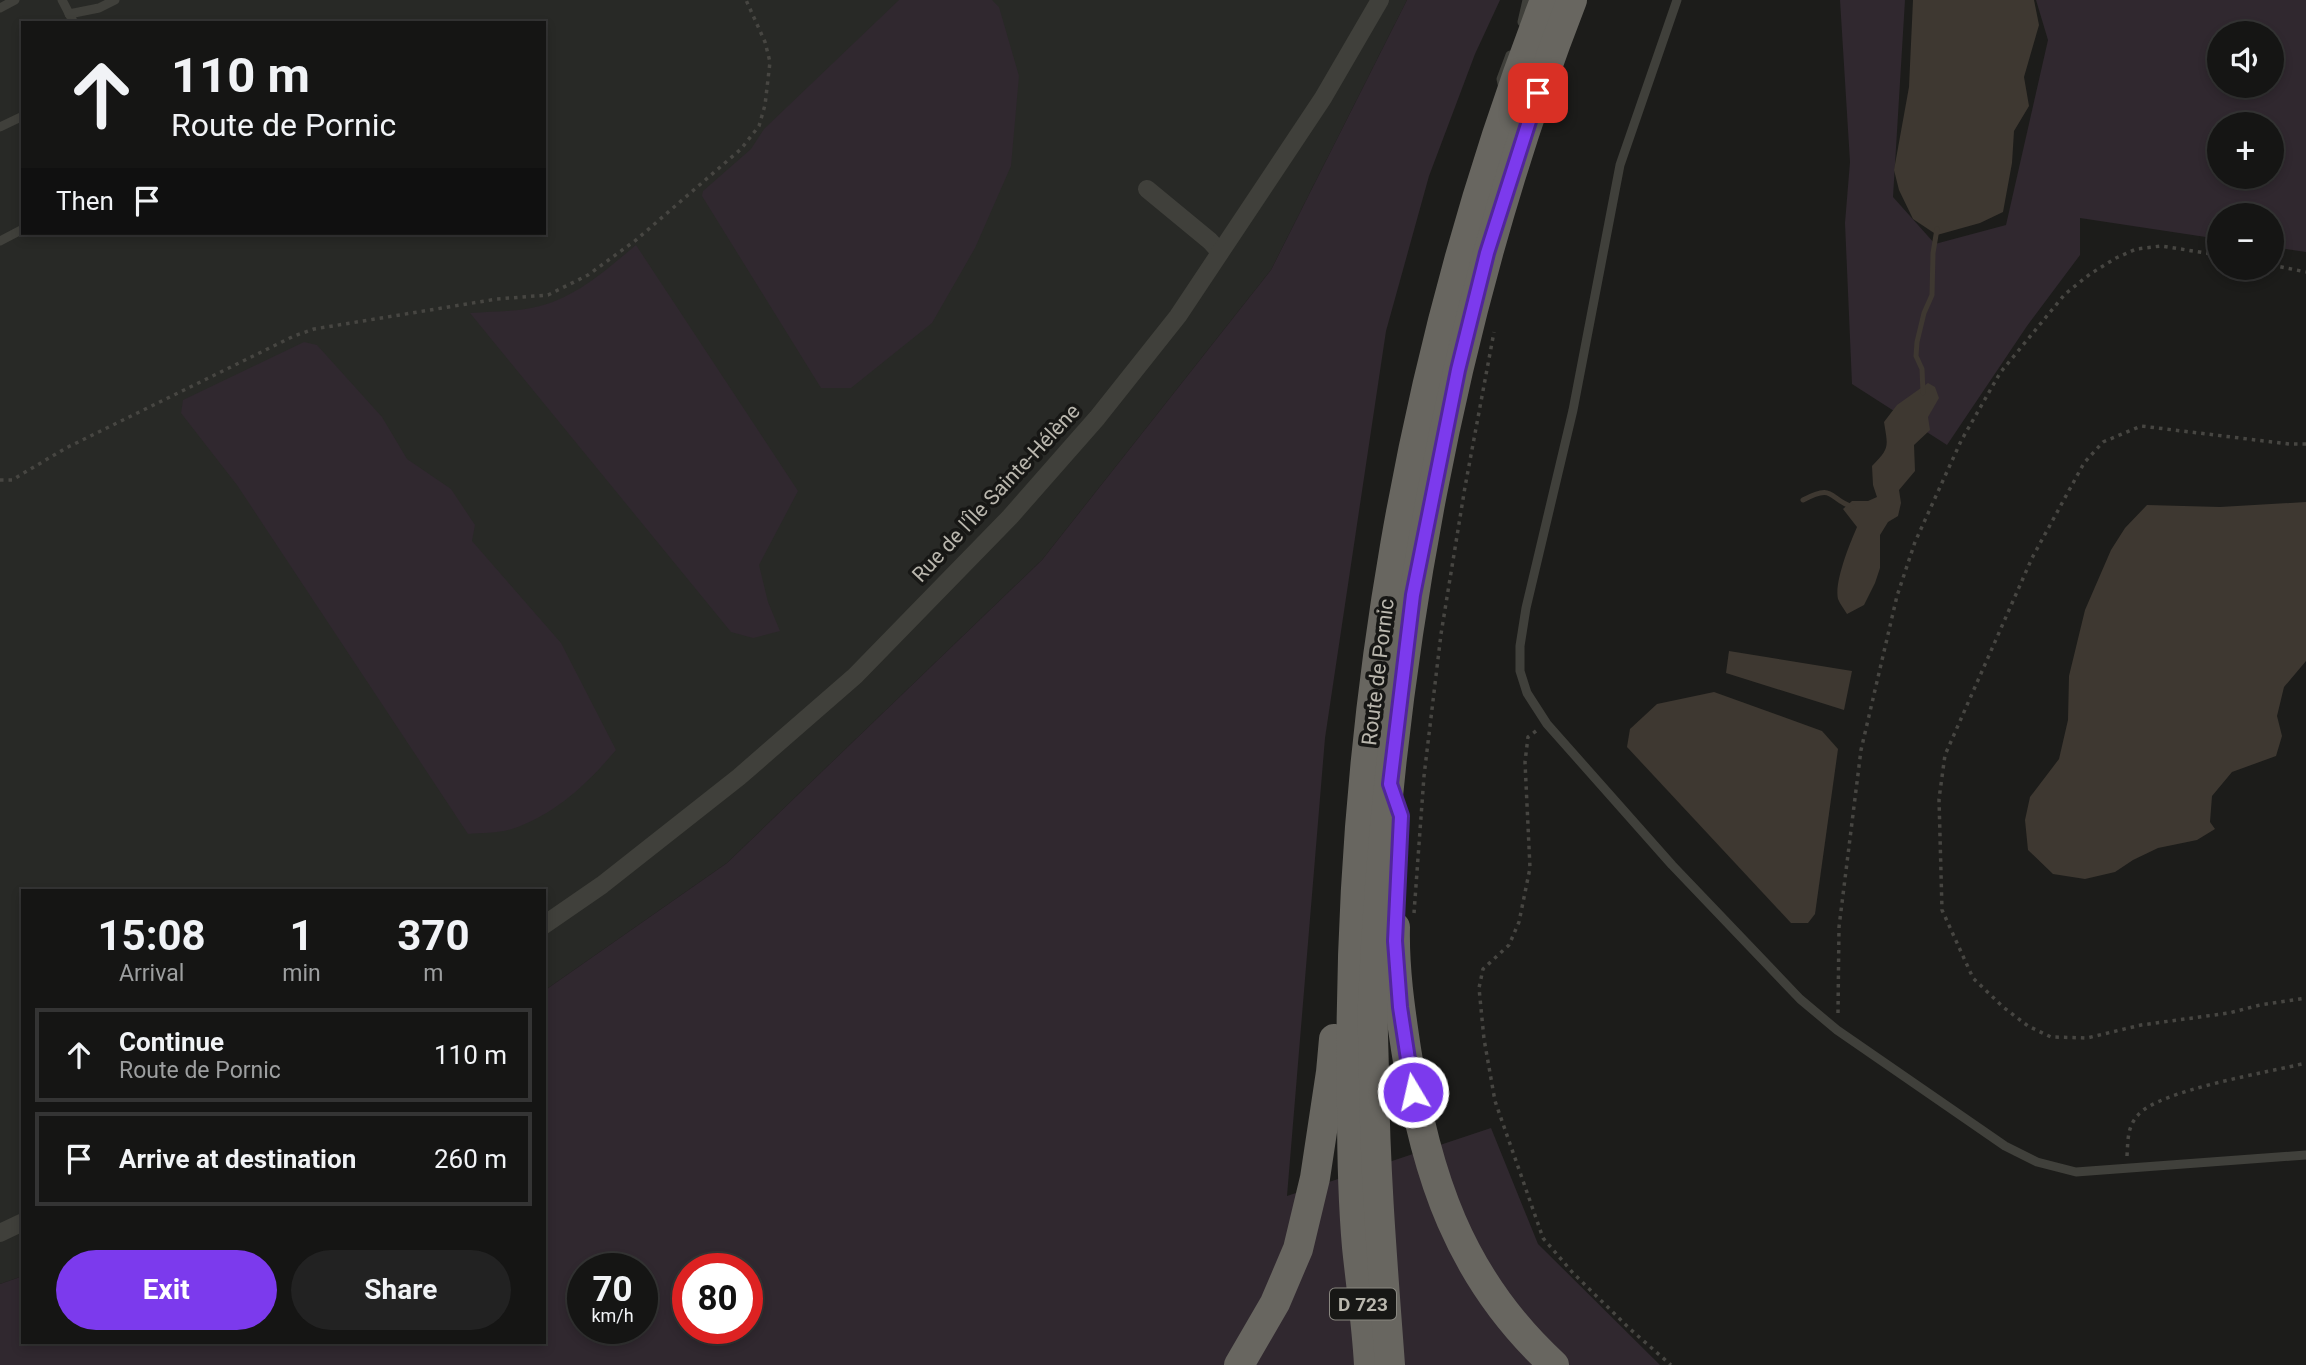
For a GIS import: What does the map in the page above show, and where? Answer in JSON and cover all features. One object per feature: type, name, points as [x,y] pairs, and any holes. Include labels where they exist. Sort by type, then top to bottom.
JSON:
[{"type":"highway","name":"Route de Pornic","points":[[1369,1365],[1357,1243],[1352,1106],[1353,960],[1363,805],[1376,676],[1403,502],[1422,409],[1462,248],[1507,105],[1545,0]]},
{"type":"highway","name":"Route de Pornic","points":[[1390,1365],[1375,1125],[1373,1005],[1390,784],[1413,595],[1458,370],[1487,253],[1518,150],[1572,0]]},
{"type":"highway","points":[[1390,784],[1401,816],[1395,919],[1400,1007],[1413,1092],[1438,1193],[1469,1258],[1512,1323],[1554,1365]]},
{"type":"highway","points":[[1239,1365],[1275,1303],[1298,1249],[1315,1178],[1331,1072],[1338,981],[1353,960]]},
{"type":"highway","name":"D 723","points":[[1357,1243],[1358,1365]]},
{"type":"street","name":"Rue de l'Île Sainte-Hélène","points":[[546,924],[602,885],[739,777],[855,676],[1010,517],[1097,418],[1178,316],[1323,98],[1380,0]]},
{"type":"street","points":[[1147,189],[1220,252]]},
{"type":"street","points":[[0,1233],[21,1223]]},
{"type":"lane","points":[[0,8],[15,0]]},
{"type":"lane","points":[[62,0],[72,18],[115,0]]},
{"type":"lane","points":[[1519,31],[1527,0]]},
{"type":"lane","points":[[1677,0],[1620,165],[1573,410],[1526,608],[1520,646],[1520,671],[1527,693],[1547,724],[1672,865],[1800,999],[1837,1030],[2005,1146],[2038,1162],[2076,1172],[2306,1155]]},
{"type":"lane","points":[[1507,105],[1501,79],[1514,43]]},
{"type":"lane","points":[[0,127],[21,117]]},
{"type":"lane","points":[[0,241],[21,230]]},
{"type":"path","points":[[0,480],[12,480],[66,449],[304,333],[408,312],[497,299],[548,295],[588,275],[636,240],[741,149],[758,126],[765,105],[770,62],[765,42],[746,0]]},
{"type":"path","points":[[1837,1030],[1840,997],[1839,927],[1861,750],[1898,596],[1915,542],[1961,441],[2000,373],[2065,294],[2090,274],[2136,249],[2161,246],[2207,253]]},
{"type":"path","points":[[2284,267],[2306,272]]},
{"type":"path","points":[[1414,918],[1424,776],[1441,634],[1465,487],[1496,325]]},
{"type":"path","points":[[2306,444],[2277,443],[2141,426],[2103,442],[2084,463],[2032,558],[1945,755],[1939,799],[1942,910],[1973,978],[2003,1007],[2028,1026],[2051,1037],[2087,1038],[2141,1025],[2229,1013],[2260,1004],[2306,998]]},
{"type":"path","points":[[1547,724],[1528,737],[1525,762],[1530,869],[1519,922],[1509,945],[1483,970],[1479,988],[1484,1039],[1495,1101],[1543,1238],[1573,1273],[1671,1365]]},
{"type":"path","points":[[2127,1168],[2128,1133],[2138,1114],[2166,1097],[2306,1063]]},
{"type":"shaded area","points":[[0,0],[1407,0],[1271,270],[1042,560],[727,863],[546,990],[546,889],[21,889],[21,1277],[0,1284]]},
{"type":"shaded area","points":[[899,0],[992,0],[999,7],[1019,76],[1011,166],[975,248],[932,323],[851,388],[821,388],[702,196],[703,191],[751,149],[764,129]]},
{"type":"shaded area","points":[[1407,0],[1500,0],[1475,54],[1429,176],[1386,331],[1325,738],[1287,1196],[1491,1128],[1538,1244],[1660,1365],[0,1365],[0,1284],[21,1277],[21,1344],[546,1344],[546,990],[727,863],[1042,560],[1271,270]]},
{"type":"shaded area","points":[[1840,0],[1905,0],[1893,197],[1935,244],[2006,225],[2048,40],[2036,0],[2306,0],[2306,252],[2284,249],[2284,203],[2207,203],[2207,237],[2080,218],[2080,255],[2027,326],[1947,445],[1852,384],[1845,223],[1850,162]]},
{"type":"shaded area","points":[[1913,0],[2034,0],[2039,25],[2024,77],[2029,106],[2014,131],[2012,163],[2003,212],[1980,223],[1937,235],[1913,219],[1899,190],[1894,170],[1909,87]]},
{"type":"shaded area","points":[[636,245],[798,491],[759,565],[768,602],[780,631],[753,638],[731,632],[470,313],[523,309],[567,296],[591,281]]},
{"type":"shaded area","points":[[304,342],[317,345],[382,417],[407,459],[451,489],[475,525],[472,541],[561,643],[616,750],[570,797],[528,823],[507,830],[468,834],[237,485],[181,413],[183,400]]},
{"type":"shaded area","points":[[1928,383],[1935,387],[1939,398],[1928,417],[1930,430],[1914,445],[1915,471],[1899,490],[1901,503],[1898,516],[1888,522],[1880,535],[1880,568],[1875,583],[1864,605],[1847,614],[1838,599],[1838,583],[1857,527],[1843,509],[1852,501],[1868,501],[1877,497],[1872,466],[1886,447],[1884,422],[1897,405]]},
{"type":"shaded area","points":[[2306,502],[2306,661],[2284,687],[2277,716],[2282,736],[2276,756],[2232,772],[2212,796],[2210,822],[2215,829],[2197,840],[2158,848],[2115,872],[2085,879],[2053,874],[2028,850],[2025,820],[2030,797],[2059,759],[2068,720],[2069,676],[2085,610],[2111,550],[2125,528],[2147,505],[2220,507]]},
{"type":"shaded area","points":[[1729,651],[1852,671],[1844,710],[1726,673]]},
{"type":"shaded area","points":[[1714,692],[1822,731],[1838,749],[1815,914],[1808,923],[1791,923],[1627,747],[1630,729],[1657,704]]},
{"type":"waterway","points":[[1923,393],[1922,369],[1916,356],[1917,342],[1924,313],[1932,295],[1933,253],[1937,229]]},
{"type":"waterway","points":[[1803,500],[1826,493],[1853,507]]},
{"type":"route","points":[[1413,1092],[1400,1007],[1395,941],[1401,816],[1390,784],[1413,595],[1458,370],[1487,253],[1538,93]]}]
